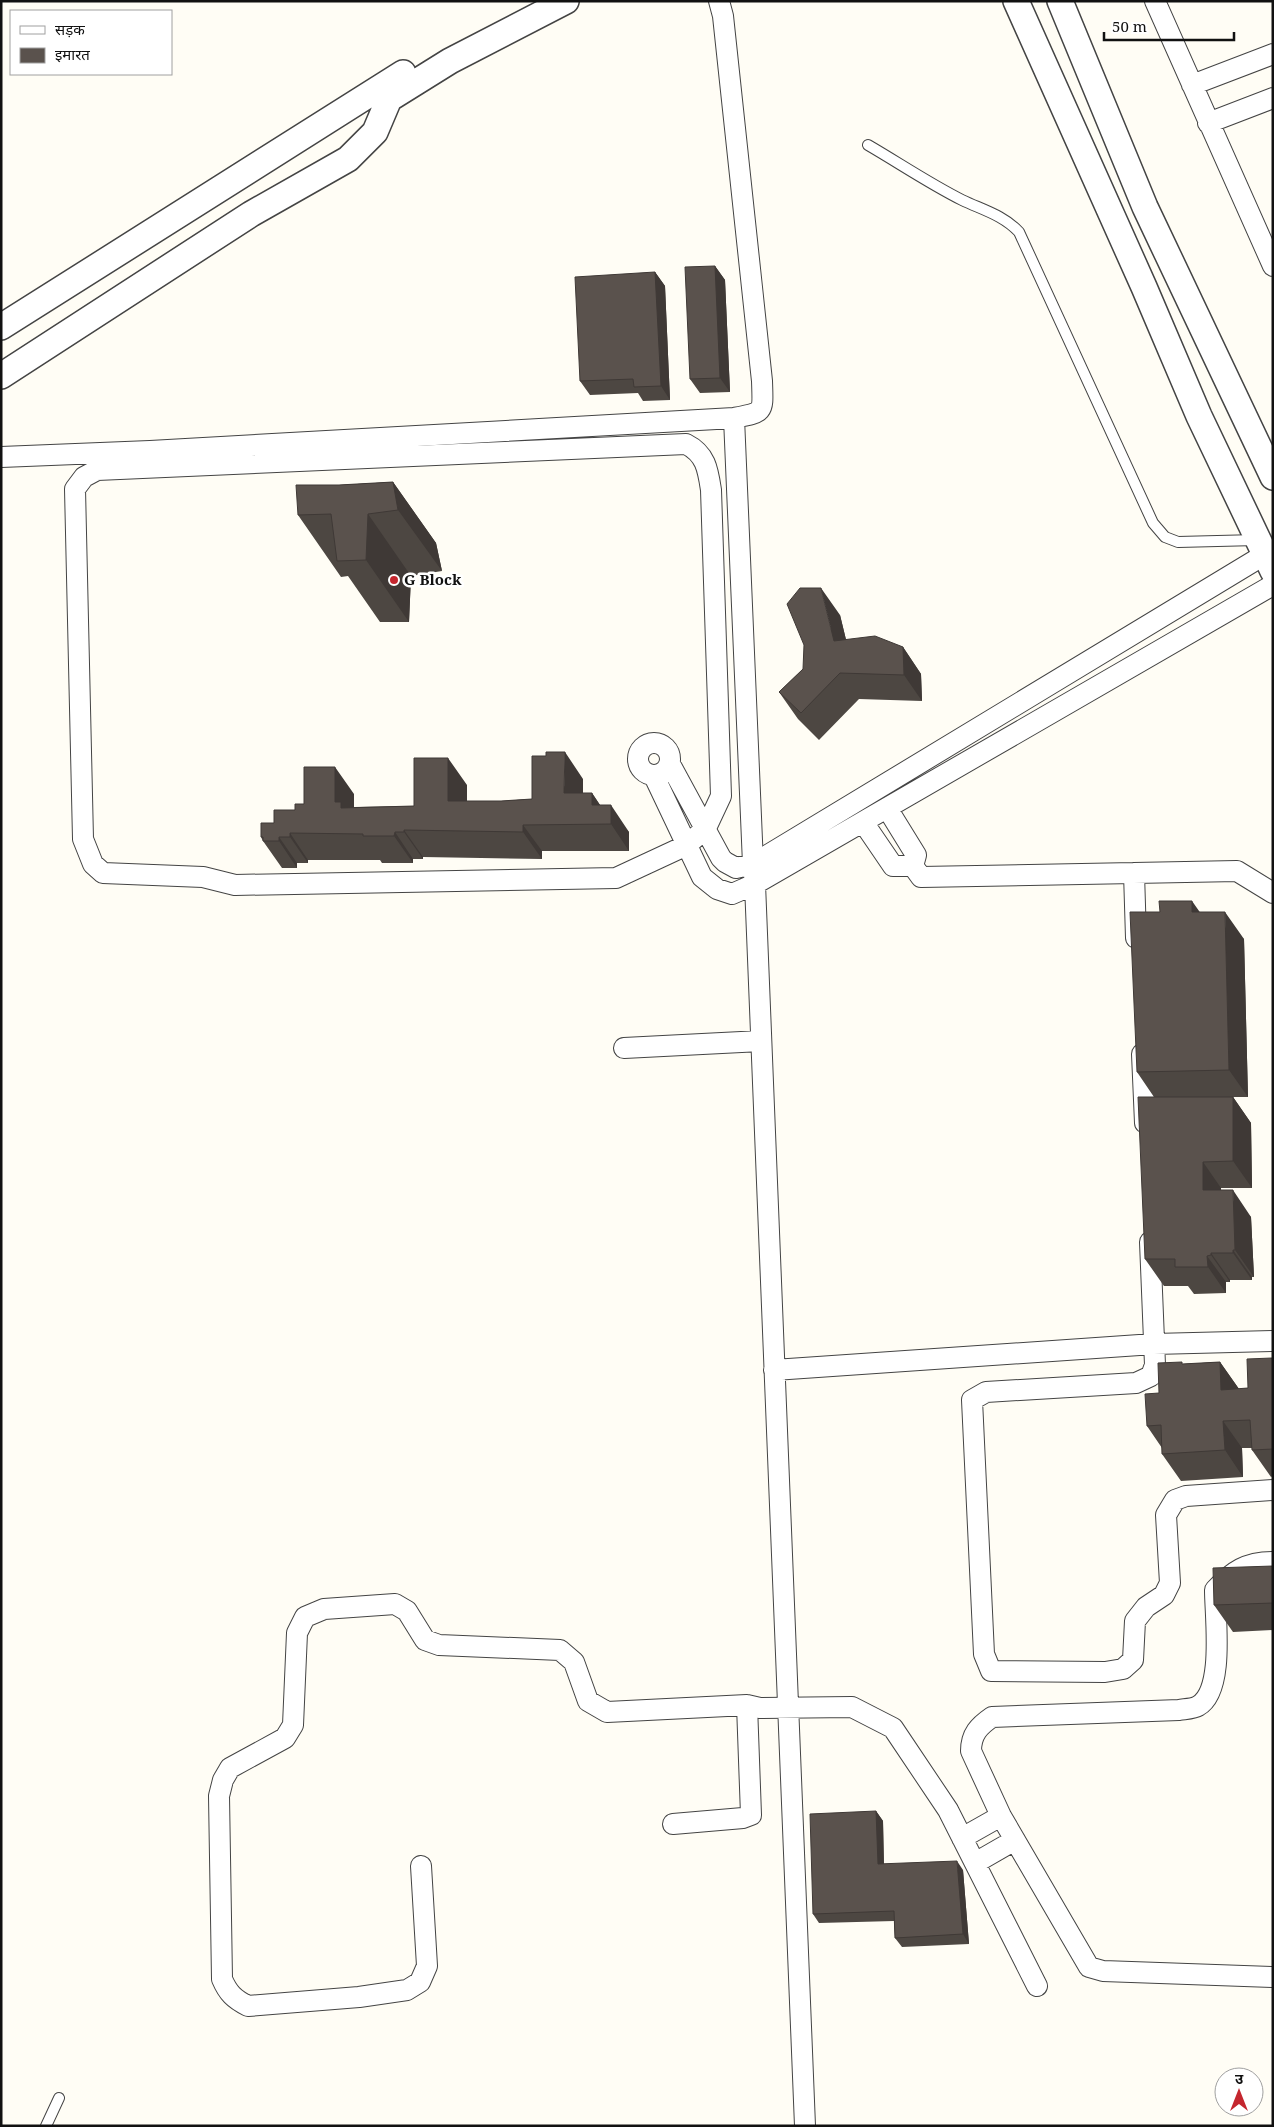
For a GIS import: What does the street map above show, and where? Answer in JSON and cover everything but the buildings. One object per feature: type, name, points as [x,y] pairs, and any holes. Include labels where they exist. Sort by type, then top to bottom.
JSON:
[{"type":"street","points":[[1,327],[385,83],[527,1]]},
{"type":"street","points":[[1,376],[251,214],[348,159],[375,132],[389,99],[450,61],[566,1]]},
{"type":"street","points":[[1,456],[160,450],[734,418],[755,414],[760,410],[762,404],[762,381],[723,16],[719,1]]},
{"type":"street","points":[[1016,1],[1144,287],[1199,416],[1265,555],[753,864],[736,868],[725,862],[715,849],[706,828],[662,770],[686,845],[702,877],[717,889],[732,894],[755,884],[1273,585]]},
{"type":"street","points":[[1060,1],[1145,207],[1273,477]]},
{"type":"street","points":[[1155,1],[1273,266]]},
{"type":"street","points":[[1192,85],[1271,59]]},
{"type":"street","points":[[1208,123],[1273,98]]},
{"type":"street","points":[[734,418],[755,884],[805,2126]]},
{"type":"street","points":[[686,444],[695,449],[702,456],[708,469],[711,490],[721,796],[706,828],[686,845],[616,878],[235,885],[203,877],[103,873],[93,864],[83,838],[76,489],[84,477],[97,470],[686,444]]},
{"type":"street","points":[[887,808],[916,855],[912,866]]},
{"type":"street","points":[[863,822],[893,866],[912,866]]},
{"type":"street","points":[[912,866],[921,877],[1237,872],[1273,893]]},
{"type":"street","points":[[1134,873],[1138,961]]},
{"type":"street","points":[[1141,1040],[1145,1138]]},
{"type":"street","points":[[624,1048],[761,1041]]},
{"type":"street","points":[[1149,1226],[1155,1366],[1151,1376],[1136,1382],[986,1392],[972,1400],[984,1654],[990,1671],[1105,1672],[1123,1669],[1133,1660],[1135,1621],[1146,1606],[1164,1595],[1170,1583],[1166,1515],[1175,1500],[1186,1496],[1273,1490]]},
{"type":"street","points":[[774,1370],[1154,1344],[1273,1341]]},
{"type":"street","points":[[1273,1562],[1257,1562],[1232,1573],[1215,1590],[1216,1672],[1210,1694],[1198,1707],[1179,1710],[992,1717],[981,1725],[971,1739],[971,1751],[1001,1816],[1089,1967],[1103,1971],[1273,1977]]},
{"type":"street","points":[[422,1866],[427,1966],[420,1982],[407,1990],[359,1997],[248,2006],[236,2000],[228,1992],[222,1979],[219,1796],[223,1780],[230,1768],[285,1738],[293,1725],[297,1633],[305,1617],[324,1609],[395,1604],[407,1611],[425,1640],[439,1645],[560,1650],[574,1662],[588,1701],[607,1712],[749,1705],[760,1708],[788,1704],[852,1708],[893,1728],[948,1810],[1037,1986]]},
{"type":"street","points":[[673,1824],[743,1818],[751,1815],[749,1705]]},
{"type":"street","points":[[962,1838],[1001,1816]]},
{"type":"street","points":[[975,1863],[1015,1840]]},
{"type":"lane","points":[[868,145],[962,200],[1002,217],[1019,232],[1153,523],[1165,537],[1178,542],[1265,555]]},
{"type":"lane","points":[[46,2126],[59,2098]]},
{"type":"place","name":"G Block","points":[[394,580]]}]
